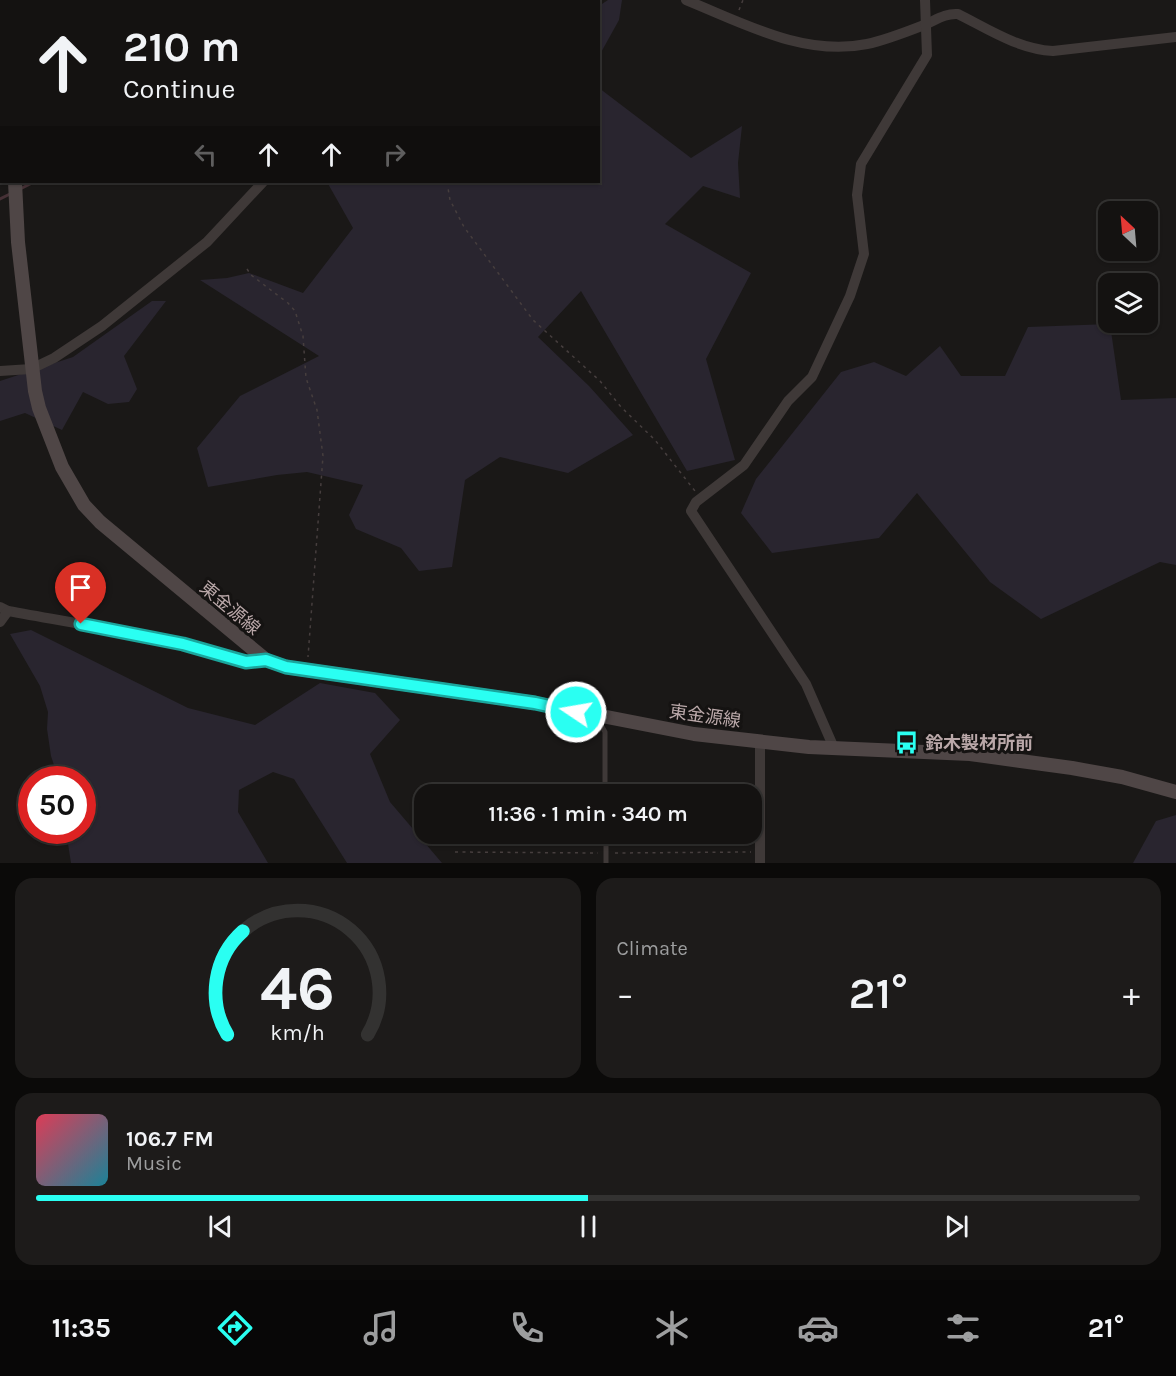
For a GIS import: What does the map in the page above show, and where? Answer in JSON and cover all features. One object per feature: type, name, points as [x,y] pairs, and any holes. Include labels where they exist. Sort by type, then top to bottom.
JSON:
[{"type":"main road","name":"東金源線","points":[[15,183],[18,242],[31,369],[39,408],[62,467],[84,505],[100,522],[266,660],[286,667],[535,703],[694,734],[834,748],[970,754],[1122,777],[1176,792]]},
{"type":"street","points":[[686,0],[790,41],[820,46],[867,44],[926,24],[949,13],[958,14],[1018,44],[1038,50],[1053,51],[1176,37]]},
{"type":"street","points":[[834,748],[806,684],[691,511],[701,498],[744,465],[788,401],[812,377],[850,297],[864,254],[857,195],[861,164],[927,55],[925,0]]},
{"type":"street","points":[[0,371],[31,369],[54,358],[102,326],[207,242],[262,183]]},
{"type":"street","points":[[0,622],[4,609],[134,633],[246,662],[266,660]]},
{"type":"street","points":[[760,742],[760,863]]},
{"type":"lane","points":[[596,716],[605,732],[605,784]]},
{"type":"lane","points":[[606,844],[606,863]]},
{"type":"path","points":[[447,183],[450,200],[464,227],[533,320],[600,381],[621,407],[655,440],[701,498]]},
{"type":"path","points":[[247,269],[251,275],[295,311],[303,336],[306,378],[318,421],[323,456],[307,670]]},
{"type":"shaded area","points":[[608,0],[622,0],[619,20],[600,54],[600,5]]},
{"type":"shaded area","points":[[600,89],[691,158],[742,126],[738,163],[740,198],[703,186],[665,224],[751,273],[706,359],[735,460],[687,471],[581,291],[538,337],[589,386],[633,435],[568,473],[500,457],[465,480],[452,567],[419,571],[401,548],[356,529],[349,515],[363,485],[307,472],[208,487],[197,448],[240,396],[319,356],[200,280],[227,278],[249,273],[303,293],[353,228],[328,183],[600,183]]},
{"type":"shaded area","points":[[152,301],[166,301],[124,356],[137,389],[129,402],[108,404],[83,392],[62,430],[25,413],[0,421],[0,381],[73,357]]},
{"type":"shaded area","points":[[1098,324],[1098,333],[1111,333],[1121,400],[1176,398],[1176,565],[1160,562],[1041,619],[990,582],[917,493],[879,538],[772,553],[741,513],[756,479],[841,372],[874,362],[906,376],[940,346],[961,376],[1005,376],[1028,327]]},
{"type":"shaded area","points":[[31,630],[188,708],[255,725],[320,683],[375,693],[400,720],[370,754],[390,802],[414,830],[414,844],[426,844],[442,863],[347,863],[294,779],[273,772],[239,790],[238,812],[268,863],[71,863],[68,844],[96,844],[96,766],[54,766],[47,729],[48,712],[40,686],[10,634]]},
{"type":"shaded area","points":[[1176,815],[1176,863],[1133,863],[1156,821]]},
{"type":"waterway","points":[[20,189],[32,183]]},
{"type":"waterway","points":[[0,199],[12,193]]},
{"type":"place","name":"鈴木製材所前","points":[[907,743]]},
{"type":"route","points":[[81,624],[183,644],[246,662],[266,660],[286,667],[535,703],[576,712]]}]
